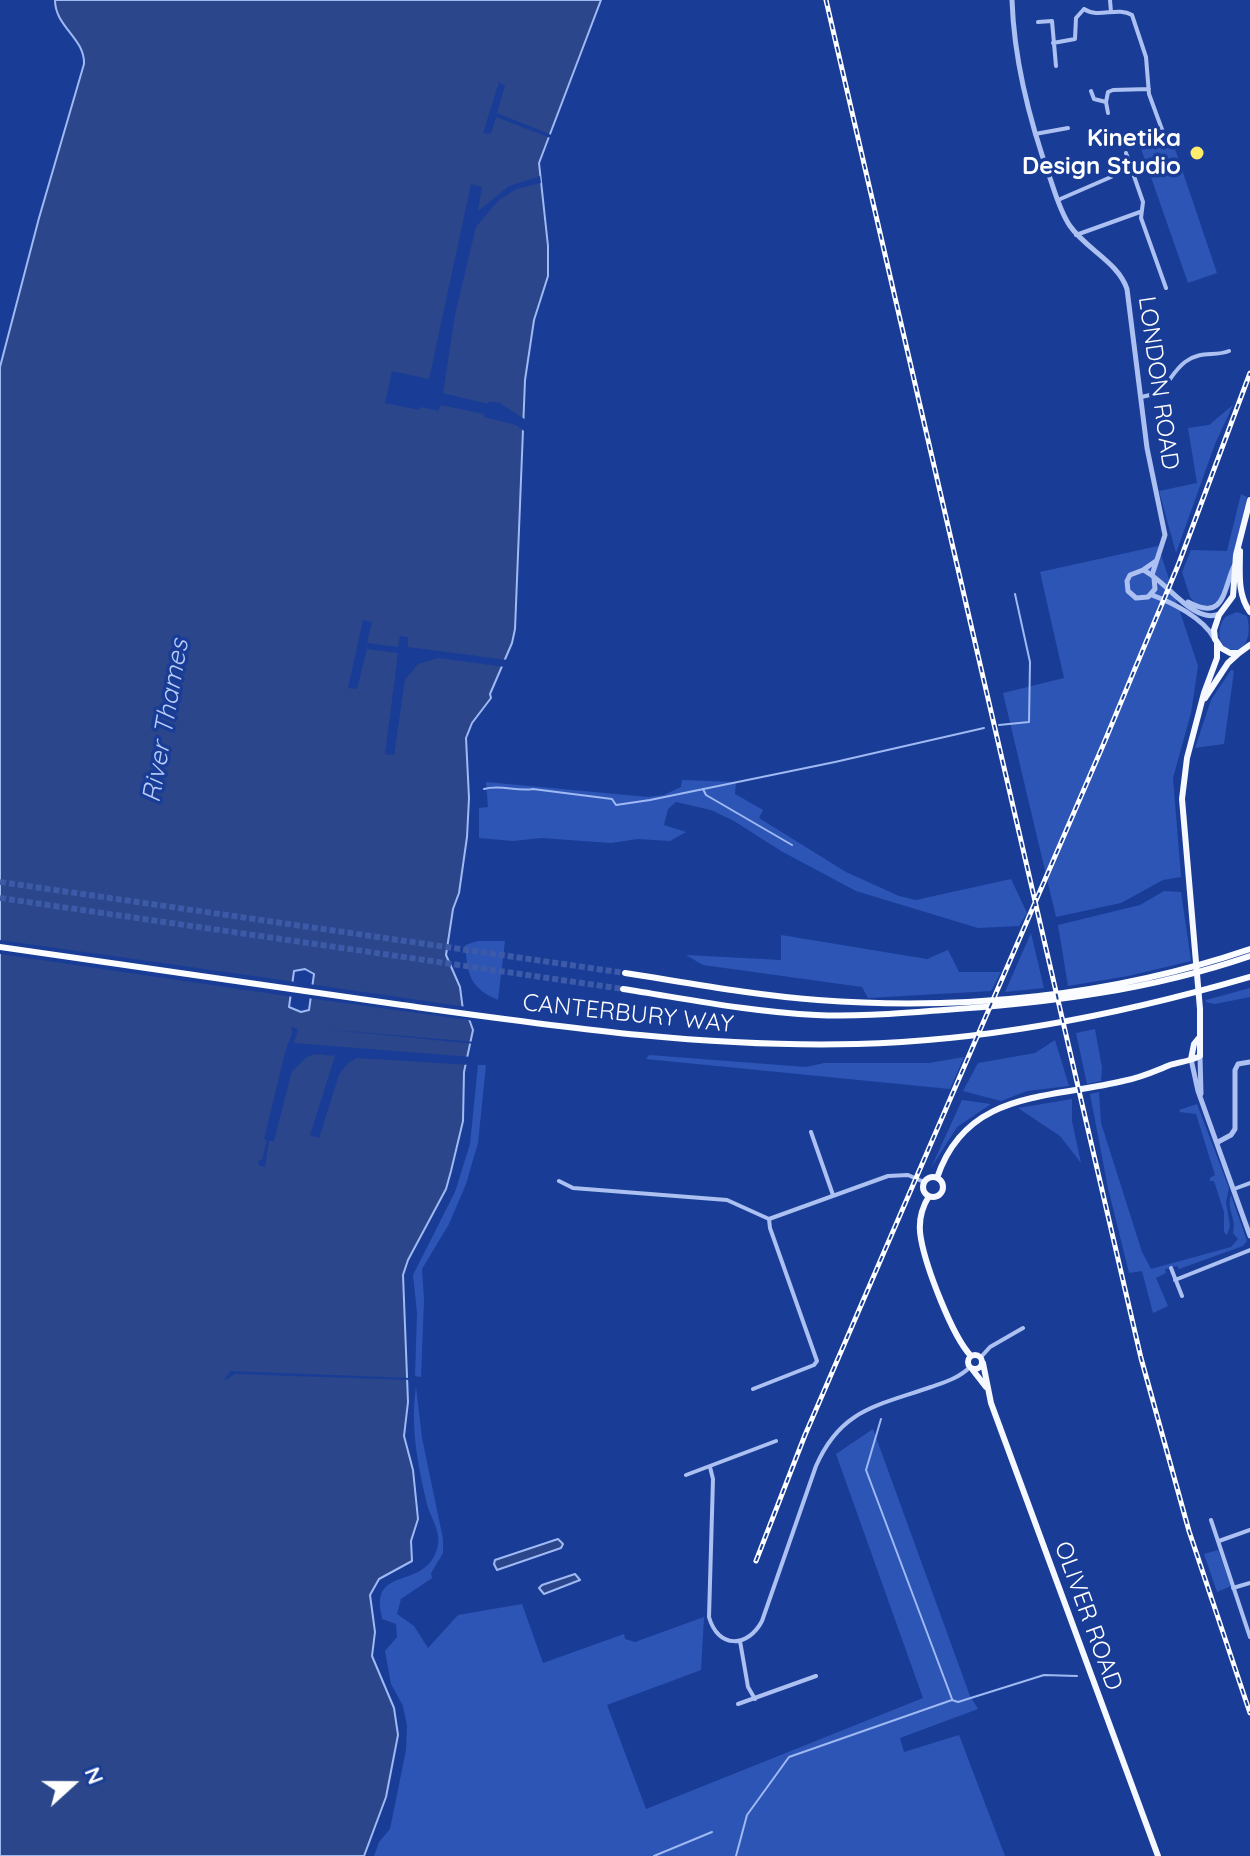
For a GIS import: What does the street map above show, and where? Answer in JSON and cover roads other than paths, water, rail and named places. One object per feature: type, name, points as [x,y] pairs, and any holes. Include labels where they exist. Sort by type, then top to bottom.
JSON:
[{"type":"highway","name":"CANTERBURY WAY","points":[[0,947],[579,1030],[735,1044],[859,1044],[949,1038],[1081,1018],[1211,989],[1250,977]]},
{"type":"highway","name":"CANTERBURY WAY","points":[[1204,968],[1250,949]]},
{"type":"highway","name":"CANTERBURY WAY","points":[[623,989],[767,1011],[868,1015],[1088,989],[1204,968],[1250,956]]},
{"type":"highway","name":"CANTERBURY WAY","points":[[625,973],[817,1000],[980,1004]]},
{"type":"main road","points":[[1205,698],[1218,654],[1214,625],[1233,596],[1235,565],[1250,500]]},
{"type":"main road","points":[[1240,548],[1241,593],[1250,612]]},
{"type":"main road","points":[[1221,612],[1237,605],[1250,612]]},
{"type":"main road","points":[[1216,642],[1230,653],[1246,649]]},
{"type":"main road","points":[[937,1178],[950,1148],[965,1130],[980,1118],[1009,1104],[1140,1077],[1200,1056],[1200,1009],[1182,799],[1187,758],[1205,698],[1228,663],[1246,649]]},
{"type":"main road","points":[[1191,1059],[1198,1039]]},
{"type":"main road","points":[[928,1178],[937,1178],[942,1184],[941,1192],[929,1196],[923,1189],[924,1182],[928,1178]]},
{"type":"main road","points":[[929,1196],[921,1213],[922,1244],[954,1333],[971,1356],[982,1360],[979,1368],[971,1368],[968,1360],[971,1356]]},
{"type":"main road","name":"OLIVER ROAD","points":[[982,1360],[986,1387],[1158,1856]]},
{"type":"main road","name":"OLIVER ROAD","points":[[971,1368],[986,1387]]},
{"type":"street","name":"LONDON ROAD","points":[[1012,0],[1016,44],[1034,135],[1058,200],[1076,235],[1120,275],[1126,285],[1150,463],[1165,535],[1153,577]]},
{"type":"street","points":[[1110,0],[1111,12]]},
{"type":"street","points":[[1053,43],[1075,39],[1076,18],[1083,6],[1093,14],[1123,11],[1132,15],[1146,57],[1149,89],[1164,135]]},
{"type":"street","points":[[1038,22],[1052,21],[1056,66]]},
{"type":"street","points":[[1108,113],[1108,92],[1149,89]]},
{"type":"street","points":[[1091,91],[1094,99],[1106,102]]},
{"type":"street","points":[[1034,135],[1068,128]]},
{"type":"street","points":[[1126,153],[1143,202],[1140,212],[1166,288]]},
{"type":"street","points":[[1058,200],[1111,177]]},
{"type":"street","points":[[1076,235],[1140,212]]},
{"type":"street","points":[[1141,397],[1162,391],[1188,360],[1211,352],[1221,354],[1229,351]]},
{"type":"street","points":[[1156,561],[1130,575],[1128,591],[1140,599],[1152,595],[1170,602],[1205,626],[1216,642]]},
{"type":"street","points":[[1180,598],[1200,608],[1219,604],[1225,596],[1235,565]]},
{"type":"street","points":[[1143,570],[1200,614],[1212,617],[1221,612]]},
{"type":"street","points":[[1152,595],[1155,589],[1153,577]]},
{"type":"street","points":[[1200,1056],[1201,1094]]},
{"type":"street","points":[[1191,1059],[1198,1091],[1250,1236]]},
{"type":"street","points":[[1218,1142],[1235,1129],[1235,1070],[1238,1064],[1250,1062]]},
{"type":"street","points":[[811,1132],[833,1195]]},
{"type":"street","points":[[559,1181],[573,1188],[727,1200],[769,1219],[894,1175],[908,1175],[924,1182]]},
{"type":"street","points":[[1234,1189],[1249,1184]]},
{"type":"street","points":[[753,1389],[814,1365],[817,1361],[769,1219]]},
{"type":"street","points":[[1175,1280],[1250,1250]]},
{"type":"street","points":[[1171,1268],[1182,1296]]},
{"type":"street","points":[[982,1360],[990,1347],[1023,1328]]},
{"type":"street","points":[[710,1467],[713,1479],[709,1617],[719,1635],[740,1641],[751,1635],[762,1621],[806,1492],[826,1445],[836,1431],[855,1416],[955,1378],[971,1368]]},
{"type":"street","points":[[686,1475],[776,1441]]},
{"type":"street","points":[[1211,1520],[1250,1637]]},
{"type":"street","points":[[1219,1541],[1250,1530]]},
{"type":"street","points":[[1233,1588],[1250,1583]]},
{"type":"street","points":[[740,1641],[748,1687],[755,1699]]},
{"type":"street","points":[[738,1704],[816,1676]]},
{"type":"water","name":"River Thames","points":[[55,0],[601,0],[539,163],[548,276],[534,320],[525,380],[515,629],[491,698],[472,723],[466,738],[467,837],[446,955],[460,987],[464,1018],[469,1019],[473,1030],[464,1072],[463,1121],[446,1189],[403,1275],[408,1402],[404,1436],[413,1470],[418,1519],[411,1541],[412,1561],[379,1579],[370,1595],[375,1632],[372,1656],[394,1708],[398,1735],[386,1797],[364,1856],[0,1856],[0,367],[84,64],[80,47],[56,9]],"holes":[[[305,969],[314,974],[309,1010],[301,1012],[289,1007],[294,971]]]},
{"type":"water","points":[[558,1539],[563,1544],[561,1548],[497,1570],[494,1564],[495,1560]]},
{"type":"water","points":[[575,1574],[580,1580],[544,1594],[539,1588],[542,1585]]},
{"type":"waterway","points":[[999,725],[1029,722],[1030,662],[1015,594]]},
{"type":"waterway","points":[[484,789],[533,789],[612,799],[616,805],[835,762],[984,728]]},
{"type":"waterway","points":[[703,789],[706,795],[792,845]]},
{"type":"waterway","points":[[881,1419],[866,1470],[952,1699]]},
{"type":"waterway","points":[[736,1856],[747,1815],[789,1757],[952,1700],[958,1702],[1044,1675],[1077,1676]]},
{"type":"waterway","points":[[654,1856],[712,1832]]},
{"type":"tunnel","points":[[0,882],[625,973]]},
{"type":"tunnel","points":[[0,898],[623,989]]},
{"type":"railway","points":[[826,0],[1141,1358],[1189,1531],[1250,1713]]},
{"type":"railway","points":[[756,1561],[805,1435],[1179,563],[1250,373]]},
{"type":"place","name":"Kinetika Design Studio","points":[[1197,153]]}]
